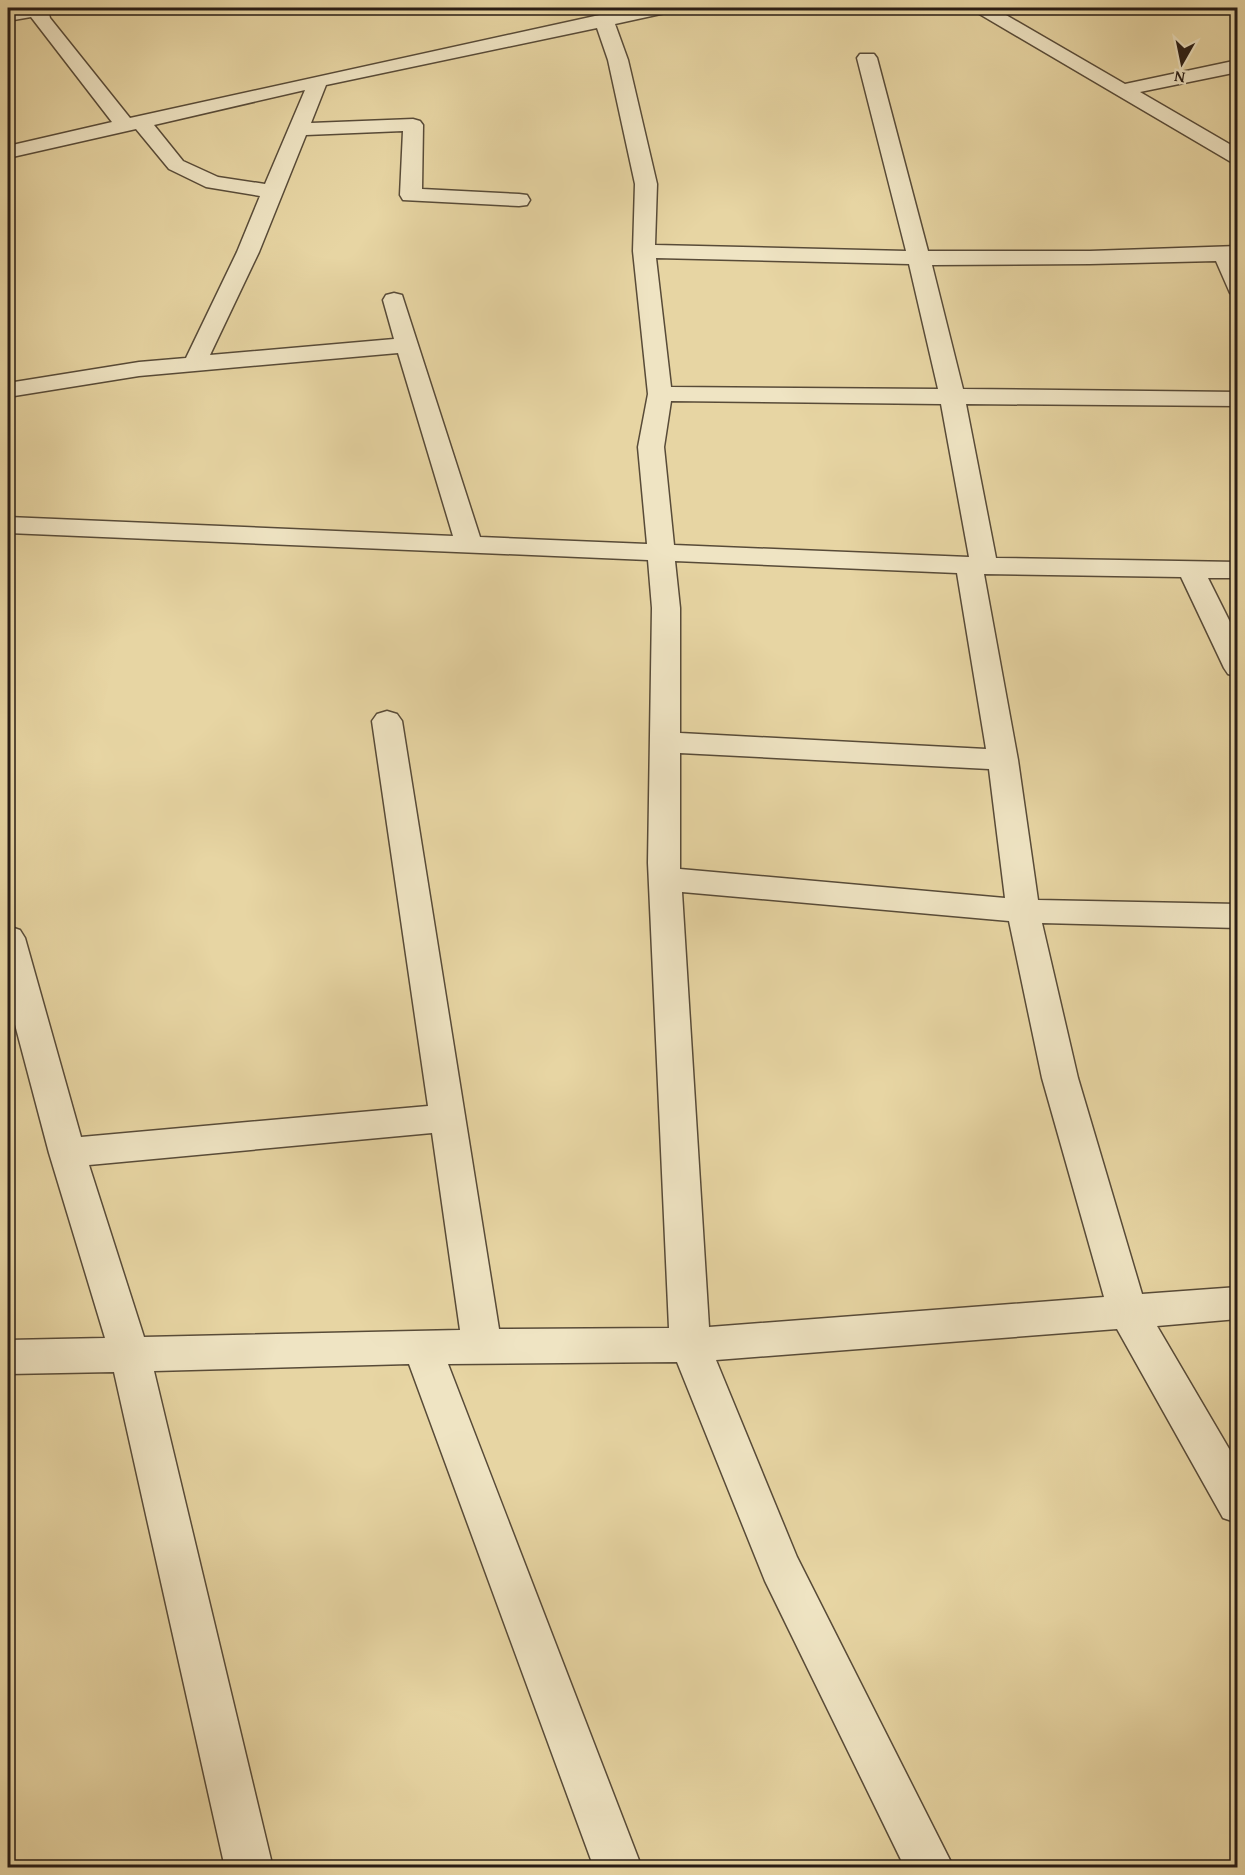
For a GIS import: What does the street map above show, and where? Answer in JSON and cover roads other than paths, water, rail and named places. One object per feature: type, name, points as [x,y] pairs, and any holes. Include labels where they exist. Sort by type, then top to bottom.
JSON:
[{"type":"street","points":[[8,152],[621,14],[664,8]]},
{"type":"street","points":[[982,8],[1238,158]]},
{"type":"street","points":[[8,16],[45,10]]},
{"type":"street","points":[[45,10],[41,19],[133,123],[177,165],[213,183],[273,191]]},
{"type":"street","points":[[621,14],[618,60],[646,184],[644,251],[660,394],[651,447],[666,608],[665,879],[690,1345],[780,1567],[930,1868]]},
{"type":"street","points":[[867,58],[944,354],[976,566],[1023,911],[1060,1078],[1128,1312],[1238,1504]]},
{"type":"street","points":[[1123,90],[1238,66]]},
{"type":"street","points":[[194,365],[248,252],[318,81]]},
{"type":"street","points":[[299,129],[413,125],[411,195],[519,200]]},
{"type":"street","points":[[644,251],[920,258],[1137,258],[1231,254],[1238,288]]},
{"type":"street","points":[[394,300],[469,544]]},
{"type":"street","points":[[8,390],[139,369],[406,345]]},
{"type":"street","points":[[660,394],[1238,399]]},
{"type":"street","points":[[8,525],[976,566],[1238,570]]},
{"type":"street","points":[[1191,570],[1238,668]]},
{"type":"street","points":[[387,721],[482,1347]]},
{"type":"street","points":[[665,742],[1003,760]]},
{"type":"street","points":[[665,879],[1023,911],[1238,916]]},
{"type":"street","points":[[8,938],[68,1153],[130,1354],[249,1868]]},
{"type":"street","points":[[68,1153],[447,1118]]},
{"type":"street","points":[[8,1357],[422,1347],[690,1345],[1238,1303]]},
{"type":"street","points":[[422,1347],[618,1868]]}]
